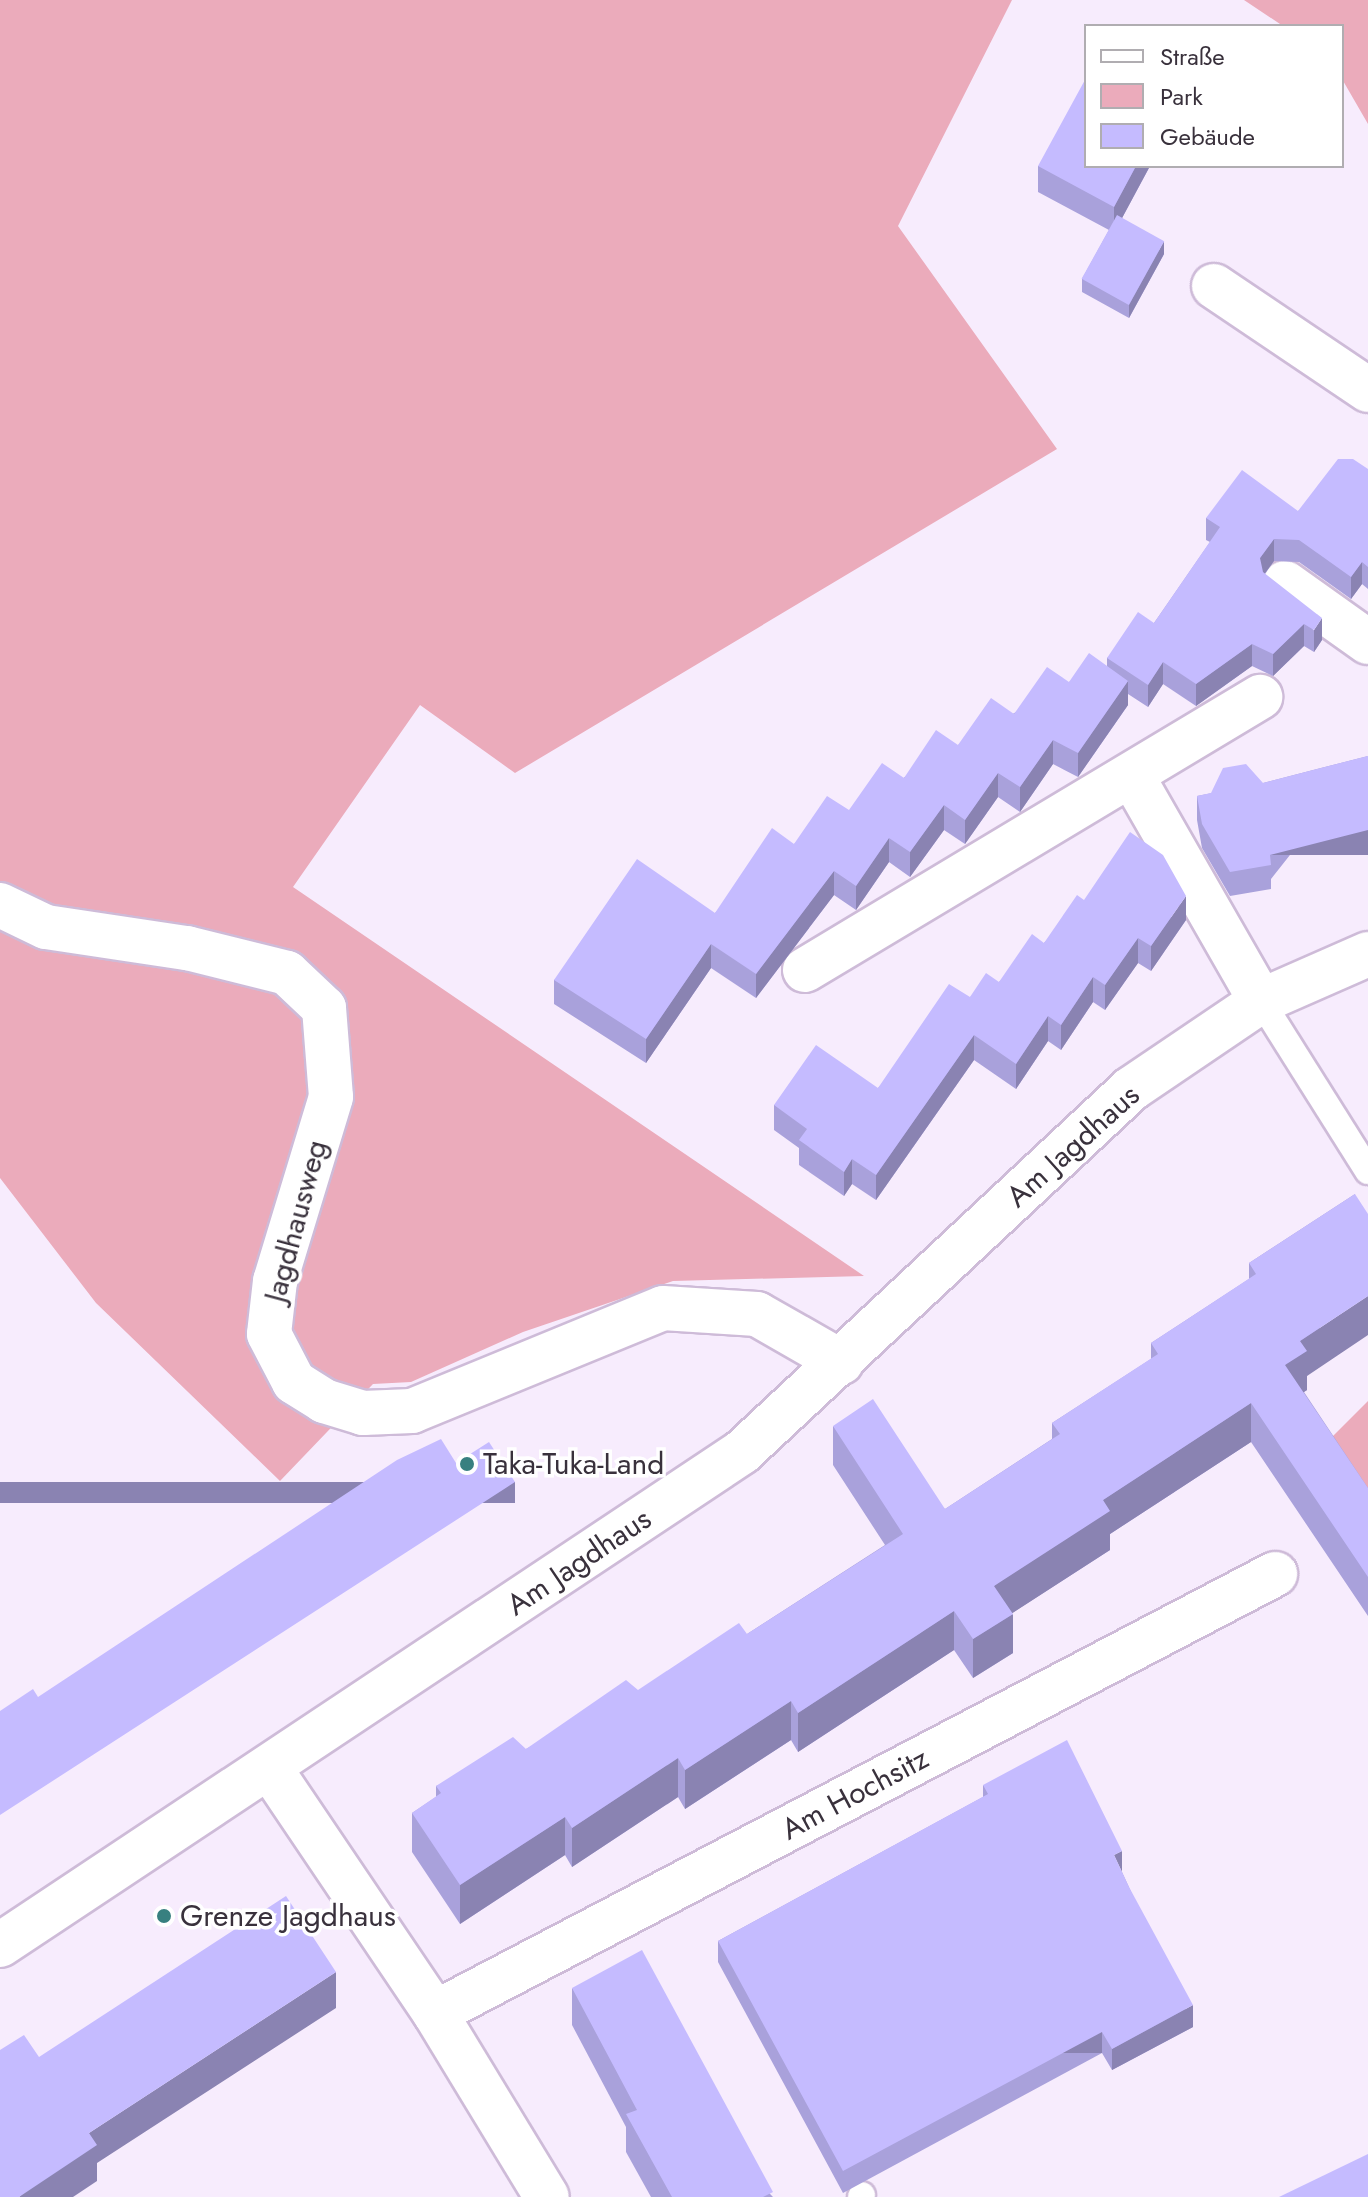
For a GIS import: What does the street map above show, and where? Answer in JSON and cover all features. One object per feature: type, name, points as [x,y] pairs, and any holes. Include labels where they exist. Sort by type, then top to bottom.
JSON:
[{"type":"street","points":[[1214,286],[1368,390]]},
{"type":"street","points":[[1285,583],[1368,642]]},
{"type":"street","points":[[805,970],[1260,697]]},
{"type":"street","points":[[1132,776],[1261,1001]]},
{"type":"street","name":"Jagdhausweg","points":[[0,905],[46,927],[187,948],[287,973],[324,1008],[331,1097],[275,1281],[269,1334],[294,1382],[324,1401],[363,1413],[412,1411],[663,1308],[757,1314],[841,1362]]},
{"type":"street","name":"Am Jagdhaus","points":[[0,1945],[271,1770],[742,1452],[1131,1089],[1261,1001],[1368,954]]},
{"type":"street","name":"Am Hochsitz","points":[[435,2013],[1275,1574]]},
{"type":"street","points":[[271,1770],[435,2013],[547,2197]]},
{"type":"lane","points":[[1261,1001],[1368,1171]]},
{"type":"green space","points":[[0,0],[1012,0],[898,226],[1057,449],[515,773],[420,705],[293,887],[864,1276],[673,1281],[523,1332],[411,1382],[373,1384],[280,1481],[96,1303],[0,1178]]},
{"type":"green space","points":[[1244,0],[1368,0],[1368,124],[1344,82],[1344,24],[1280,24]]},
{"type":"green space","points":[[1368,1401],[1368,1528],[1317,1452]]},
{"type":"building","points":[[1084,82],[1084,168],[1135,168],[1114,207],[1038,166]]},
{"type":"building","points":[[1117,215],[1164,241],[1129,305],[1082,279]]},
{"type":"building","points":[[1338,459],[1353,459],[1368,469],[1368,567],[1362,562],[1351,577],[1299,540],[1274,539],[1260,558],[1263,572],[1322,618],[1314,630],[1304,624],[1273,654],[1252,644],[1196,684],[1163,662],[1148,685],[1107,658],[1138,612],[1154,623],[1220,527],[1206,518],[1242,470],[1298,511]]},
{"type":"building","points":[[1089,653],[1128,681],[1078,753],[1053,740],[1020,787],[998,773],[965,820],[944,805],[910,852],[889,838],[856,886],[834,871],[756,974],[711,944],[646,1039],[554,980],[637,859],[715,913],[772,828],[794,844],[827,796],[849,810],[882,763],[904,778],[936,730],[958,745],[991,698],[1014,714],[1047,667],[1069,682]]},
{"type":"building","points":[[1368,756],[1368,830],[1270,855],[1271,865],[1230,872],[1202,824],[1197,796],[1211,793],[1223,768],[1246,764],[1263,783]]},
{"type":"building","points":[[1130,832],[1163,855],[1186,896],[1151,946],[1138,938],[1105,985],[1093,977],[1061,1025],[1048,1016],[1016,1064],[974,1035],[876,1175],[852,1159],[844,1172],[799,1140],[807,1129],[774,1105],[816,1045],[878,1088],[949,984],[970,997],[986,973],[999,982],[1032,934],[1044,943],[1077,895],[1084,900]]},
{"type":"building","points":[[1355,1194],[1368,1214],[1368,1296],[1300,1341],[1307,1351],[1285,1365],[1368,1488],[1368,1577],[1251,1403],[1103,1500],[1110,1511],[994,1586],[1013,1614],[973,1639],[954,1611],[798,1713],[791,1701],[685,1770],[678,1758],[572,1828],[565,1817],[460,1885],[412,1813],[441,1793],[436,1786],[513,1737],[526,1749],[626,1680],[638,1690],[739,1623],[747,1634],[903,1534],[833,1426],[873,1399],[945,1509],[1060,1434],[1052,1423],[1158,1354],[1151,1343],[1256,1274],[1249,1263]]},
{"type":"building","points":[[441,1439],[456,1463],[489,1442],[515,1482],[0,1815],[0,1711],[33,1689],[38,1697],[397,1460]]},
{"type":"building","points":[[1067,1740],[1122,1851],[1114,1855],[1129,1887],[1193,2005],[1112,2049],[1102,2032],[843,2171],[718,1941],[988,1794],[983,1785]]},
{"type":"building","points":[[286,1896],[336,1972],[89,2133],[97,2145],[19,2197],[0,2197],[0,2050],[24,2035],[39,2057]]},
{"type":"building","points":[[642,1950],[773,2192],[763,2197],[672,2197],[626,2114],[637,2110],[572,1988]]},
{"type":"building","points":[[1368,2154],[1368,2197],[1279,2197]]},
{"type":"place","name":"Taka-Tuka-Land","points":[[467,1464]]},
{"type":"place","name":"Grenze Jagdhaus","points":[[164,1916]]}]
